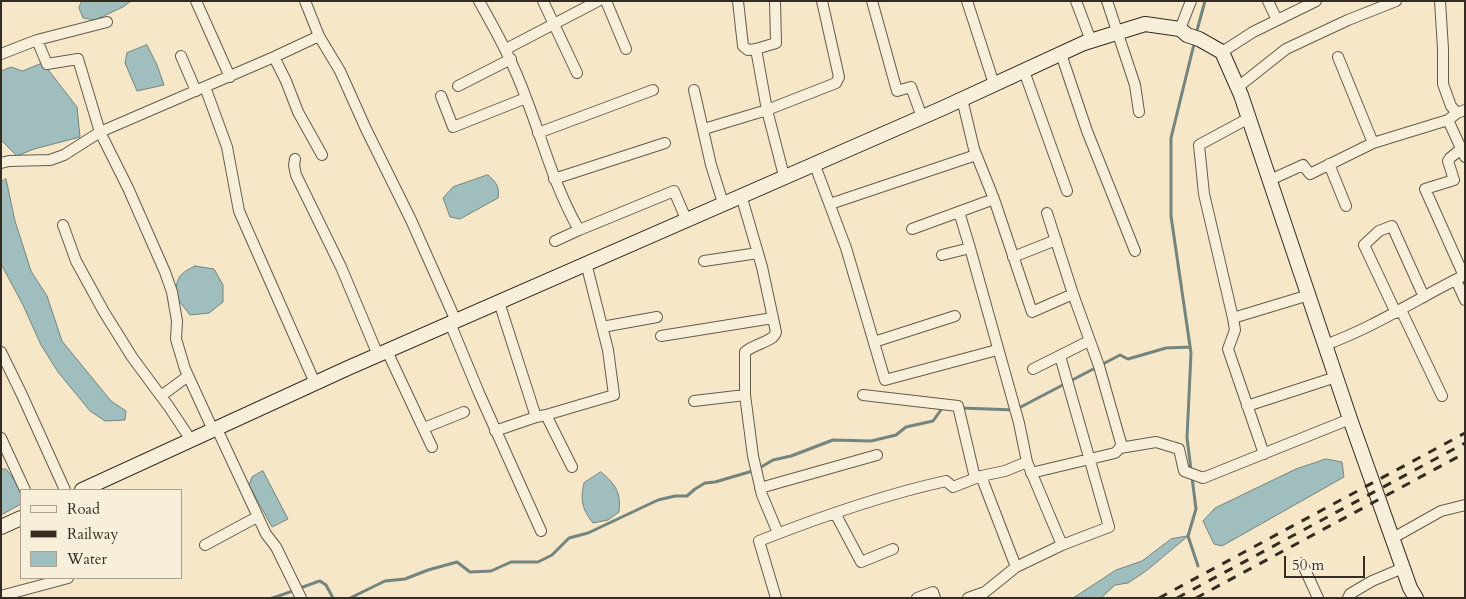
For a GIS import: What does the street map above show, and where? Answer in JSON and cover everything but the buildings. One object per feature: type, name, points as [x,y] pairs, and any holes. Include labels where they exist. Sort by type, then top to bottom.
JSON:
[{"type":"street","points":[[196,1],[230,77]]},
{"type":"street","points":[[305,1],[319,36],[340,71],[411,220],[495,431],[541,530]]},
{"type":"street","points":[[479,1],[511,59],[554,179],[565,206],[579,230]]},
{"type":"street","points":[[543,1],[577,73]]},
{"type":"street","points":[[506,49],[598,1]]},
{"type":"street","points":[[606,1],[626,49]]},
{"type":"street","points":[[738,1],[743,46],[748,50],[756,50],[776,43],[775,1]]},
{"type":"street","points":[[704,129],[767,110],[836,83],[839,77],[822,1]]},
{"type":"street","points":[[872,1],[897,91],[911,87],[922,117]]},
{"type":"street","points":[[967,1],[994,84]]},
{"type":"street","points":[[1076,1],[1092,41]]},
{"type":"street","points":[[1106,1],[1135,85],[1139,112]]},
{"type":"street","points":[[1189,35],[1191,1]]},
{"type":"street","points":[[1268,1],[1277,20]]},
{"type":"street","points":[[1222,52],[1253,32],[1316,1]]},
{"type":"street","points":[[1238,87],[1286,49],[1375,5],[1396,1]]},
{"type":"street","points":[[1270,180],[1303,165],[1310,174],[1373,143],[1448,120],[1461,111],[1451,106],[1443,84],[1440,1]]},
{"type":"street","points":[[1,54],[37,40],[107,22]]},
{"type":"street","points":[[84,489],[382,353],[922,117],[1061,54],[1092,41],[1145,24],[1189,35],[1222,52],[1238,87],[1350,420],[1410,588],[1416,598]]},
{"type":"street","points":[[1,163],[9,161],[50,160],[64,155],[100,132],[230,77],[319,36]]},
{"type":"street","points":[[37,40],[48,64],[78,59],[100,132],[128,188],[172,292],[177,321],[176,339],[188,376],[257,517],[276,547],[301,598]]},
{"type":"street","points":[[756,50],[767,110],[784,176]]},
{"type":"street","points":[[1061,54],[1087,131],[1135,251]]},
{"type":"street","points":[[181,56],[201,89],[227,147],[239,211],[315,383]]},
{"type":"street","points":[[274,57],[298,112],[322,155]]},
{"type":"street","points":[[1338,57],[1373,143]]},
{"type":"street","points":[[458,86],[511,59]]},
{"type":"street","points":[[1024,71],[1067,191]]},
{"type":"street","points":[[538,133],[653,90]]},
{"type":"street","points":[[694,90],[711,165],[723,203]]},
{"type":"street","points":[[441,96],[453,127],[526,98]]},
{"type":"street","points":[[962,99],[976,155],[994,199],[1032,312],[1073,294]]},
{"type":"street","points":[[1249,118],[1199,145],[1204,194],[1236,330],[1228,349],[1264,454]]},
{"type":"street","points":[[1448,120],[1463,153],[1448,161],[1454,180],[1424,189],[1461,277],[1465,300]]},
{"type":"street","points":[[554,179],[665,143]]},
{"type":"street","points":[[830,204],[976,155]]},
{"type":"street","points":[[295,159],[296,175],[382,353],[432,446]]},
{"type":"street","points":[[814,163],[846,248],[885,380],[997,350]]},
{"type":"street","points":[[1329,164],[1346,206]]},
{"type":"street","points":[[556,241],[674,191],[686,219]]},
{"type":"street","points":[[741,195],[758,253],[776,332],[775,337],[754,344],[745,352],[745,395],[760,488],[778,534]]},
{"type":"street","points":[[912,229],[994,199]]},
{"type":"street","points":[[959,212],[1019,423],[1027,462],[1062,545]]},
{"type":"street","points":[[1047,213],[1099,366],[1121,442],[1120,448]]},
{"type":"street","points":[[63,225],[76,261],[104,312],[132,358],[191,440]]},
{"type":"street","points":[[1424,297],[1392,226],[1378,231],[1364,245],[1442,396]]},
{"type":"street","points":[[1013,257],[1056,240]]},
{"type":"street","points":[[942,255],[970,248]]},
{"type":"street","points":[[704,261],[758,253]]},
{"type":"street","points":[[495,431],[614,395],[608,350],[586,263]]},
{"type":"street","points":[[1325,345],[1350,336],[1399,312],[1461,277]]},
{"type":"street","points":[[1233,318],[1309,295]]},
{"type":"street","points":[[499,302],[541,416],[572,467]]},
{"type":"street","points":[[874,342],[955,316]]},
{"type":"street","points":[[602,327],[657,317]]},
{"type":"street","points":[[661,336],[774,318]]},
{"type":"street","points":[[1033,369],[1089,341]]},
{"type":"street","points":[[1,352],[65,489]]},
{"type":"street","points":[[968,598],[985,592],[1016,566],[1108,527],[1060,356]]},
{"type":"street","points":[[161,396],[188,376]]},
{"type":"street","points":[[1248,406],[1336,377]]},
{"type":"street","points":[[694,401],[745,395]]},
{"type":"street","points":[[863,395],[958,406],[978,477],[1016,566]]},
{"type":"street","points":[[424,428],[464,412]]},
{"type":"street","points":[[1031,473],[1115,453],[1120,448],[1156,442],[1179,449],[1184,472],[1203,478],[1350,420]]},
{"type":"street","points":[[1,438],[25,489]]},
{"type":"street","points":[[760,488],[877,455]]},
{"type":"street","points":[[776,598],[759,541],[835,513],[906,490],[946,481],[953,488],[978,477],[1005,471],[1027,462]]},
{"type":"street","points":[[1392,538],[1441,511],[1465,505]]},
{"type":"street","points":[[835,513],[861,562],[893,549]]},
{"type":"street","points":[[205,545],[257,517]]},
{"type":"street","points":[[1,528],[20,518]]},
{"type":"street","points":[[1302,563],[1318,598]]},
{"type":"street","points":[[1348,598],[1350,594],[1372,581],[1403,568]]},
{"type":"street","points":[[1,596],[64,579]]},
{"type":"street","points":[[917,598],[933,592],[935,598]]},
{"type":"water","points":[[82,1],[131,1],[123,7],[95,20],[83,18],[79,8]]},
{"type":"water","points":[[147,45],[164,85],[137,91],[125,63],[127,53]]},
{"type":"water","points":[[43,63],[77,107],[80,137],[34,149],[17,156],[1,140],[1,71],[11,67],[22,71]]},
{"type":"water","points":[[488,175],[497,185],[498,198],[460,219],[450,217],[443,198],[453,187]]},
{"type":"water","points":[[6,179],[15,221],[31,271],[47,296],[62,341],[111,401],[126,411],[125,420],[105,421],[90,411],[58,372],[41,345],[23,305],[1,264],[1,182]]},
{"type":"water","points":[[195,266],[214,269],[223,285],[223,302],[209,313],[190,315],[175,296],[179,277]]},
{"type":"water","points":[[1326,459],[1342,462],[1344,477],[1222,546],[1214,544],[1203,521],[1215,508],[1296,469]]},
{"type":"water","points":[[6,469],[21,489],[20,505],[1,515],[1,470]]},
{"type":"water","points":[[263,471],[288,519],[272,527],[249,485],[252,477]]},
{"type":"water","points":[[601,472],[616,489],[619,499],[619,512],[608,520],[593,523],[586,513],[583,504],[583,489],[584,483]]},
{"type":"water","points":[[1188,536],[1146,571],[1128,583],[1115,585],[1101,598],[1073,598],[1116,570],[1142,561],[1171,539]]},
{"type":"waterway","points":[[1196,34],[1205,1]]},
{"type":"waterway","points":[[1195,40],[1171,138],[1171,216],[1191,353],[1187,438],[1196,509],[1188,536],[1198,566]]},
{"type":"waterway","points":[[961,408],[1015,410],[1120,355],[1128,359],[1166,348],[1190,347]]},
{"type":"waterway","points":[[350,598],[385,581],[405,579],[457,562],[470,572],[491,571],[511,562],[538,562],[552,555],[569,538],[588,533],[658,500],[675,496],[687,496],[705,483],[715,482],[756,470],[773,460],[791,456],[833,440],[871,441],[896,435],[906,427],[933,421],[943,407]]},
{"type":"waterway","points":[[272,598],[320,581],[326,585],[333,598]]},
{"type":"railway","points":[[1159,598],[1465,433]]},
{"type":"railway","points":[[1177,598],[1465,443]]},
{"type":"railway","points":[[1196,598],[1465,453]]}]
